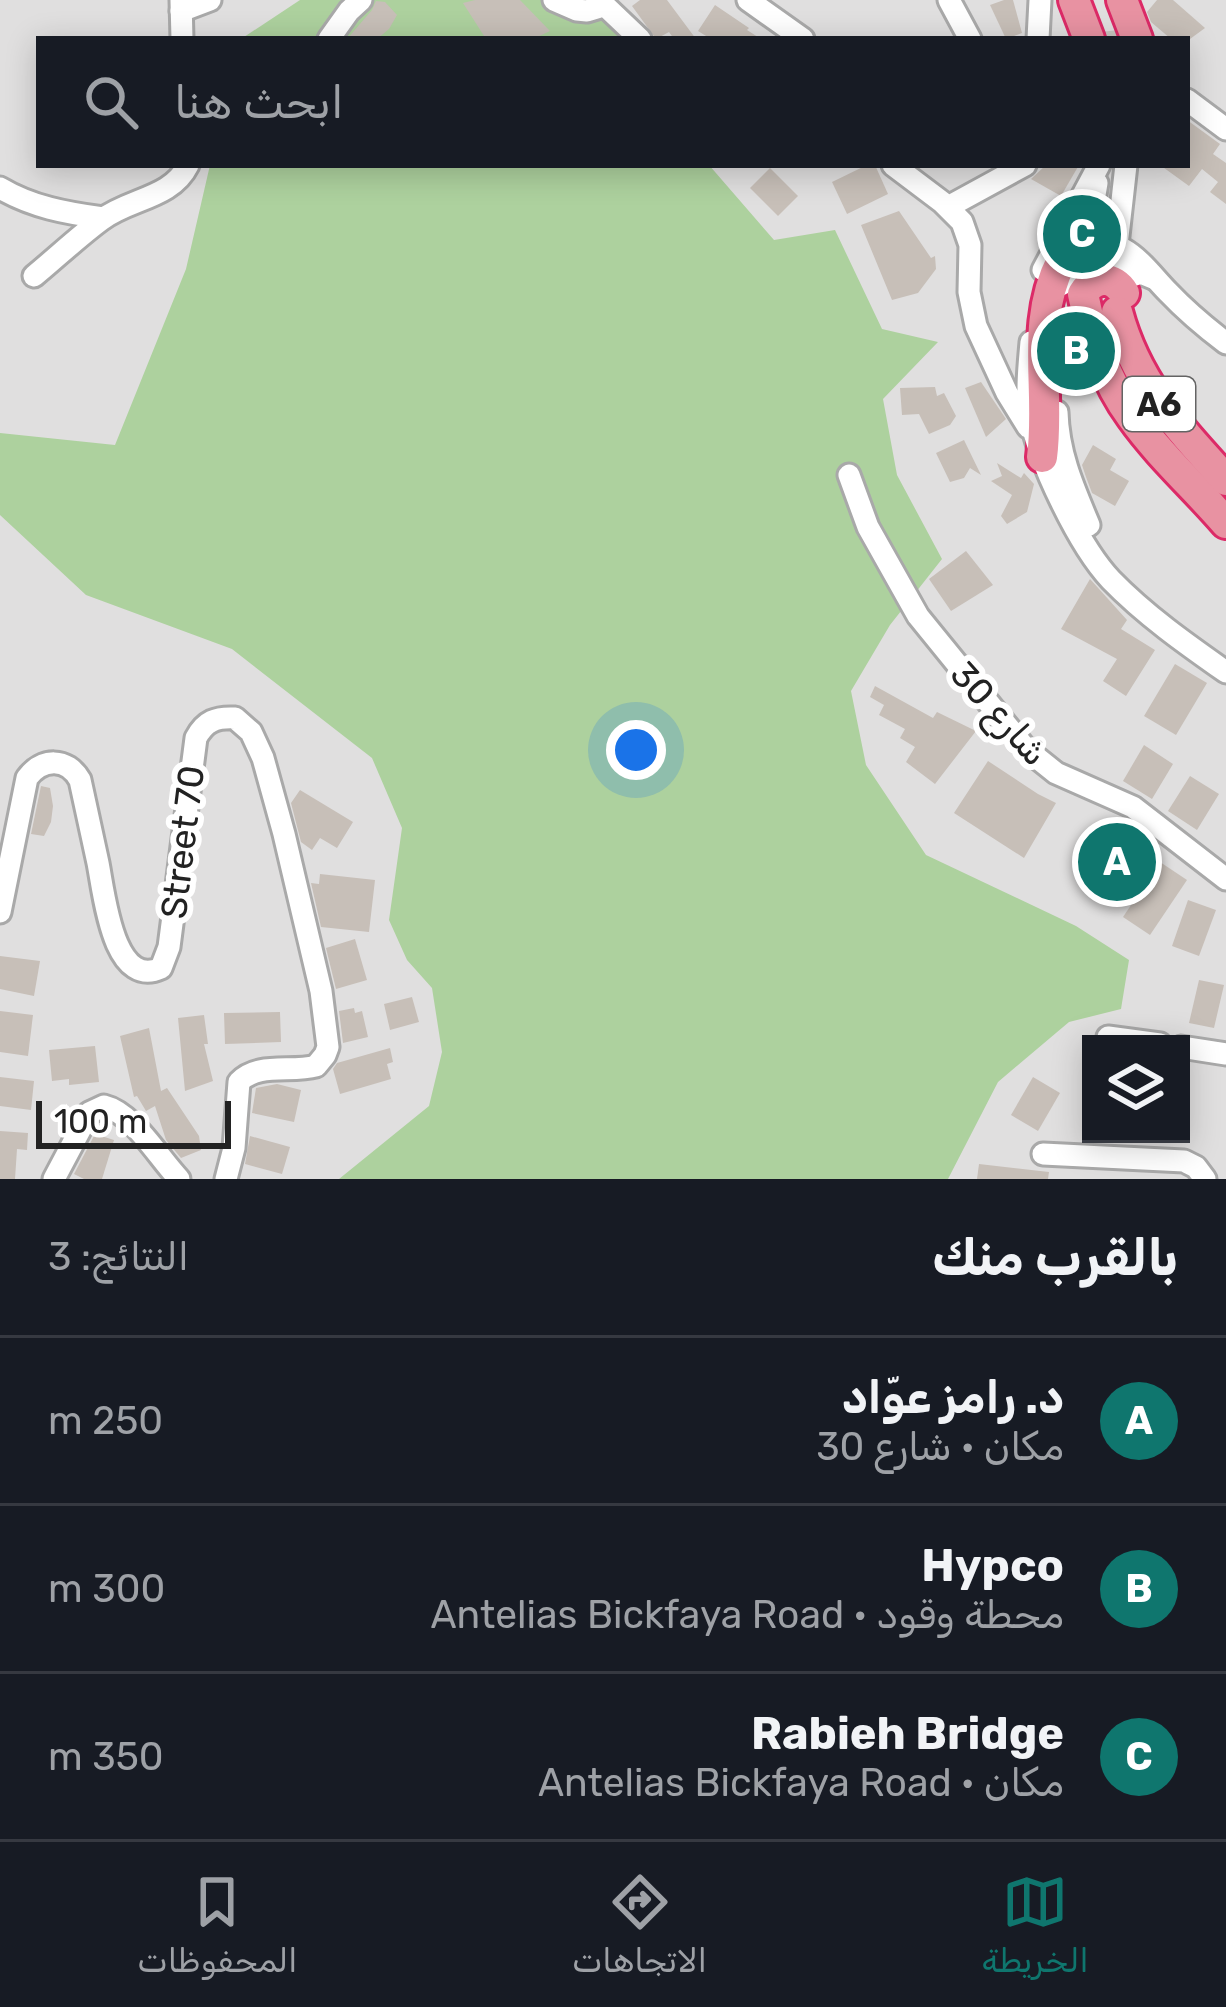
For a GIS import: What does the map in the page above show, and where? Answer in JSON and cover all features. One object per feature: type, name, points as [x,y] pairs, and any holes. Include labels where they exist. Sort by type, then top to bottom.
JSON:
[{"type":"highway","points":[[1074,0],[1114,28]]},
{"type":"highway","points":[[1091,0],[1114,28]]},
{"type":"highway","points":[[1108,0],[1114,28]]},
{"type":"highway","points":[[1039,447],[1046,427],[1043,320],[1048,290],[1072,251]]},
{"type":"highway","points":[[1043,338],[1070,318],[1113,299],[1107,375],[1130,415],[1226,523]]},
{"type":"highway","name":"A6","points":[[1113,299],[1163,387],[1191,425],[1194,445],[1226,480]]},
{"type":"highway","name":"A6","points":[[1113,299],[1119,367],[1148,414],[1226,503]]},
{"type":"street","points":[[182,36],[181,6],[210,0]]},
{"type":"street","points":[[331,36],[361,0]]},
{"type":"street","points":[[554,0],[586,11],[597,8],[601,1],[637,36]]},
{"type":"street","points":[[748,0],[799,36]]},
{"type":"street","points":[[949,0],[968,36]]},
{"type":"street","points":[[1038,36],[1040,0]]},
{"type":"street","points":[[1190,102],[1226,129]]},
{"type":"street","points":[[34,275],[103,218],[170,188],[186,168]]},
{"type":"street","points":[[897,168],[945,204],[967,231],[976,326],[1097,561],[1136,604],[1226,672]]},
{"type":"street","points":[[945,204],[1019,168]]},
{"type":"street","points":[[1039,447],[1028,392],[1098,168]]},
{"type":"street","points":[[1113,299],[1126,168]]},
{"type":"street","points":[[0,188],[47,209],[103,218]]},
{"type":"street","points":[[1072,251],[1117,245]]},
{"type":"street","points":[[1072,251],[1082,272],[1113,299],[1192,317],[1226,343]]},
{"type":"street","points":[[994,361],[1020,361],[1043,338]]},
{"type":"street","points":[[1043,338],[1065,465],[1100,551],[1097,561]]},
{"type":"street","name":"شارع 30","points":[[849,475],[868,527],[918,616],[1026,749],[1056,773],[1133,807],[1226,878]]},
{"type":"street","name":"Street 70","points":[[0,911],[27,778],[45,763],[66,765],[80,780],[108,916],[122,953],[140,971],[161,968],[169,947],[196,738],[216,718],[235,718],[251,732],[284,834],[321,991],[328,1047],[316,1066],[260,1071],[239,1082],[234,1148],[226,1179]]},
{"type":"street","points":[[1190,1048],[1226,1054]]},
{"type":"street","points":[[54,1179],[89,1113],[104,1106],[129,1120],[178,1179]]},
{"type":"street","points":[[1043,1154],[1184,1161],[1205,1179]]},
{"type":"shaded area","points":[[0,0],[1226,0],[1226,1179],[0,1179]]},
{"type":"green space","points":[[300,0],[597,0],[625,36],[246,36]]},
{"type":"green space","points":[[209,168],[712,168],[774,240],[835,230],[882,329],[938,342],[883,399],[897,475],[942,559],[890,625],[851,691],[866,765],[926,855],[1076,926],[1129,960],[1121,1009],[1069,1022],[998,1082],[948,1179],[339,1179],[429,1106],[442,1052],[432,988],[407,960],[389,920],[402,828],[372,758],[232,649],[86,595],[0,515],[0,433],[115,445],[186,269]]},
{"type":"building","points":[[520,0],[550,31],[539,36],[484,36],[463,3]]},
{"type":"building","points":[[640,0],[667,0],[694,36],[669,32],[654,36],[632,6]]},
{"type":"building","points":[[1013,0],[1022,33],[1005,36],[990,5]]},
{"type":"building","points":[[1157,0],[1173,0],[1205,28],[1190,39],[1167,36],[1147,12]]},
{"type":"building","points":[[376,1],[385,2],[397,15],[381,36],[350,36]]},
{"type":"building","points":[[715,5],[756,36],[706,36],[698,31]]},
{"type":"building","points":[[1190,122],[1220,144],[1213,154],[1226,163],[1226,204],[1210,192],[1218,182],[1202,169],[1189,186],[1164,168],[1190,168]]},
{"type":"building","points":[[770,168],[798,196],[778,216],[750,188]]},
{"type":"building","points":[[861,168],[876,168],[888,194],[847,214],[832,182]]},
{"type":"building","points":[[1043,168],[1077,168],[1061,196],[1031,179]]},
{"type":"building","points":[[899,211],[931,258],[935,256],[936,269],[918,293],[892,300],[861,225]]},
{"type":"building","points":[[981,382],[1006,419],[986,437],[965,388]]},
{"type":"building","points":[[935,387],[937,396],[944,393],[956,416],[950,425],[929,434],[919,414],[902,415],[900,388]]},
{"type":"building","points":[[964,440],[981,475],[970,468],[964,478],[950,482],[936,453]]},
{"type":"building","points":[[1093,445],[1116,459],[1110,470],[1129,481],[1115,506],[1092,493],[1086,477],[1082,465]]},
{"type":"building","points":[[997,463],[1021,478],[1024,473],[1034,484],[1027,512],[1007,524],[1001,516],[1012,495],[991,481],[1002,476]]},
{"type":"building","points":[[966,551],[993,585],[951,611],[929,579]]},
{"type":"building","points":[[1090,579],[1127,620],[1121,629],[1155,650],[1126,696],[1103,681],[1117,659],[1061,629]]},
{"type":"building","points":[[1175,664],[1207,683],[1176,735],[1144,716]]},
{"type":"building","points":[[875,686],[933,718],[937,712],[976,731],[935,784],[906,762],[915,747],[900,738],[905,729],[879,715],[884,705],[870,697]]},
{"type":"building","points":[[1144,745],[1173,764],[1152,799],[1123,781]]},
{"type":"building","points":[[988,761],[1056,803],[1024,858],[954,813]]},
{"type":"building","points":[[1190,776],[1219,794],[1197,830],[1168,811]]},
{"type":"building","points":[[41,786],[50,788],[53,806],[44,836],[31,834]]},
{"type":"building","points":[[300,790],[353,822],[337,848],[320,838],[312,850],[301,842],[291,803]]},
{"type":"building","points":[[1123,831],[1146,844],[1110,893],[1090,879]]},
{"type":"building","points":[[1160,862],[1187,880],[1150,935],[1123,917]]},
{"type":"building","points":[[320,874],[375,880],[369,932],[321,927],[311,883],[319,884]]},
{"type":"building","points":[[1188,900],[1216,910],[1199,956],[1172,946]]},
{"type":"building","points":[[355,939],[367,980],[336,989],[326,948]]},
{"type":"building","points":[[0,956],[40,961],[34,996],[0,989]]},
{"type":"building","points":[[1199,980],[1224,985],[1214,1028],[1189,1023]]},
{"type":"building","points":[[412,997],[419,1022],[390,1030],[384,1004]]},
{"type":"building","points":[[354,1008],[355,1013],[362,1011],[368,1037],[343,1043],[339,1011]]},
{"type":"building","points":[[0,1011],[33,1015],[28,1056],[0,1052]]},
{"type":"building","points":[[280,1012],[281,1042],[225,1044],[224,1013]]},
{"type":"building","points":[[204,1015],[208,1044],[204,1044],[213,1081],[185,1091],[178,1018]]},
{"type":"building","points":[[149,1028],[161,1091],[167,1088],[199,1136],[201,1150],[181,1158],[166,1140],[155,1106],[146,1111],[134,1097],[120,1036]]},
{"type":"building","points":[[95,1046],[99,1082],[69,1085],[69,1079],[52,1081],[49,1050]]},
{"type":"building","points":[[390,1048],[391,1079],[340,1094],[333,1069],[337,1063]]},
{"type":"building","points":[[0,1077],[34,1081],[31,1110],[0,1106]]},
{"type":"building","points":[[1033,1077],[1060,1093],[1038,1131],[1011,1115]]},
{"type":"building","points":[[277,1084],[301,1090],[294,1122],[252,1113],[256,1088]]},
{"type":"building","points":[[0,1131],[28,1133],[27,1150],[17,1149],[15,1179],[0,1179]]},
{"type":"building","points":[[95,1134],[114,1140],[102,1179],[84,1179],[74,1174]]},
{"type":"building","points":[[250,1136],[290,1147],[282,1174],[245,1164]]},
{"type":"building","points":[[979,1164],[1049,1172],[1048,1179],[977,1179]]},
{"type":"tunnel","points":[[1118,30],[1119,36]]},
{"type":"tunnel","points":[[1062,260],[1097,190]]},
{"type":"place","name":"Rabieh Bridge","points":[[1082,234]]},
{"type":"place","name":"Hypco","points":[[1076,351]]},
{"type":"place","name":"د. رامز عوّاد","points":[[1117,862]]}]
